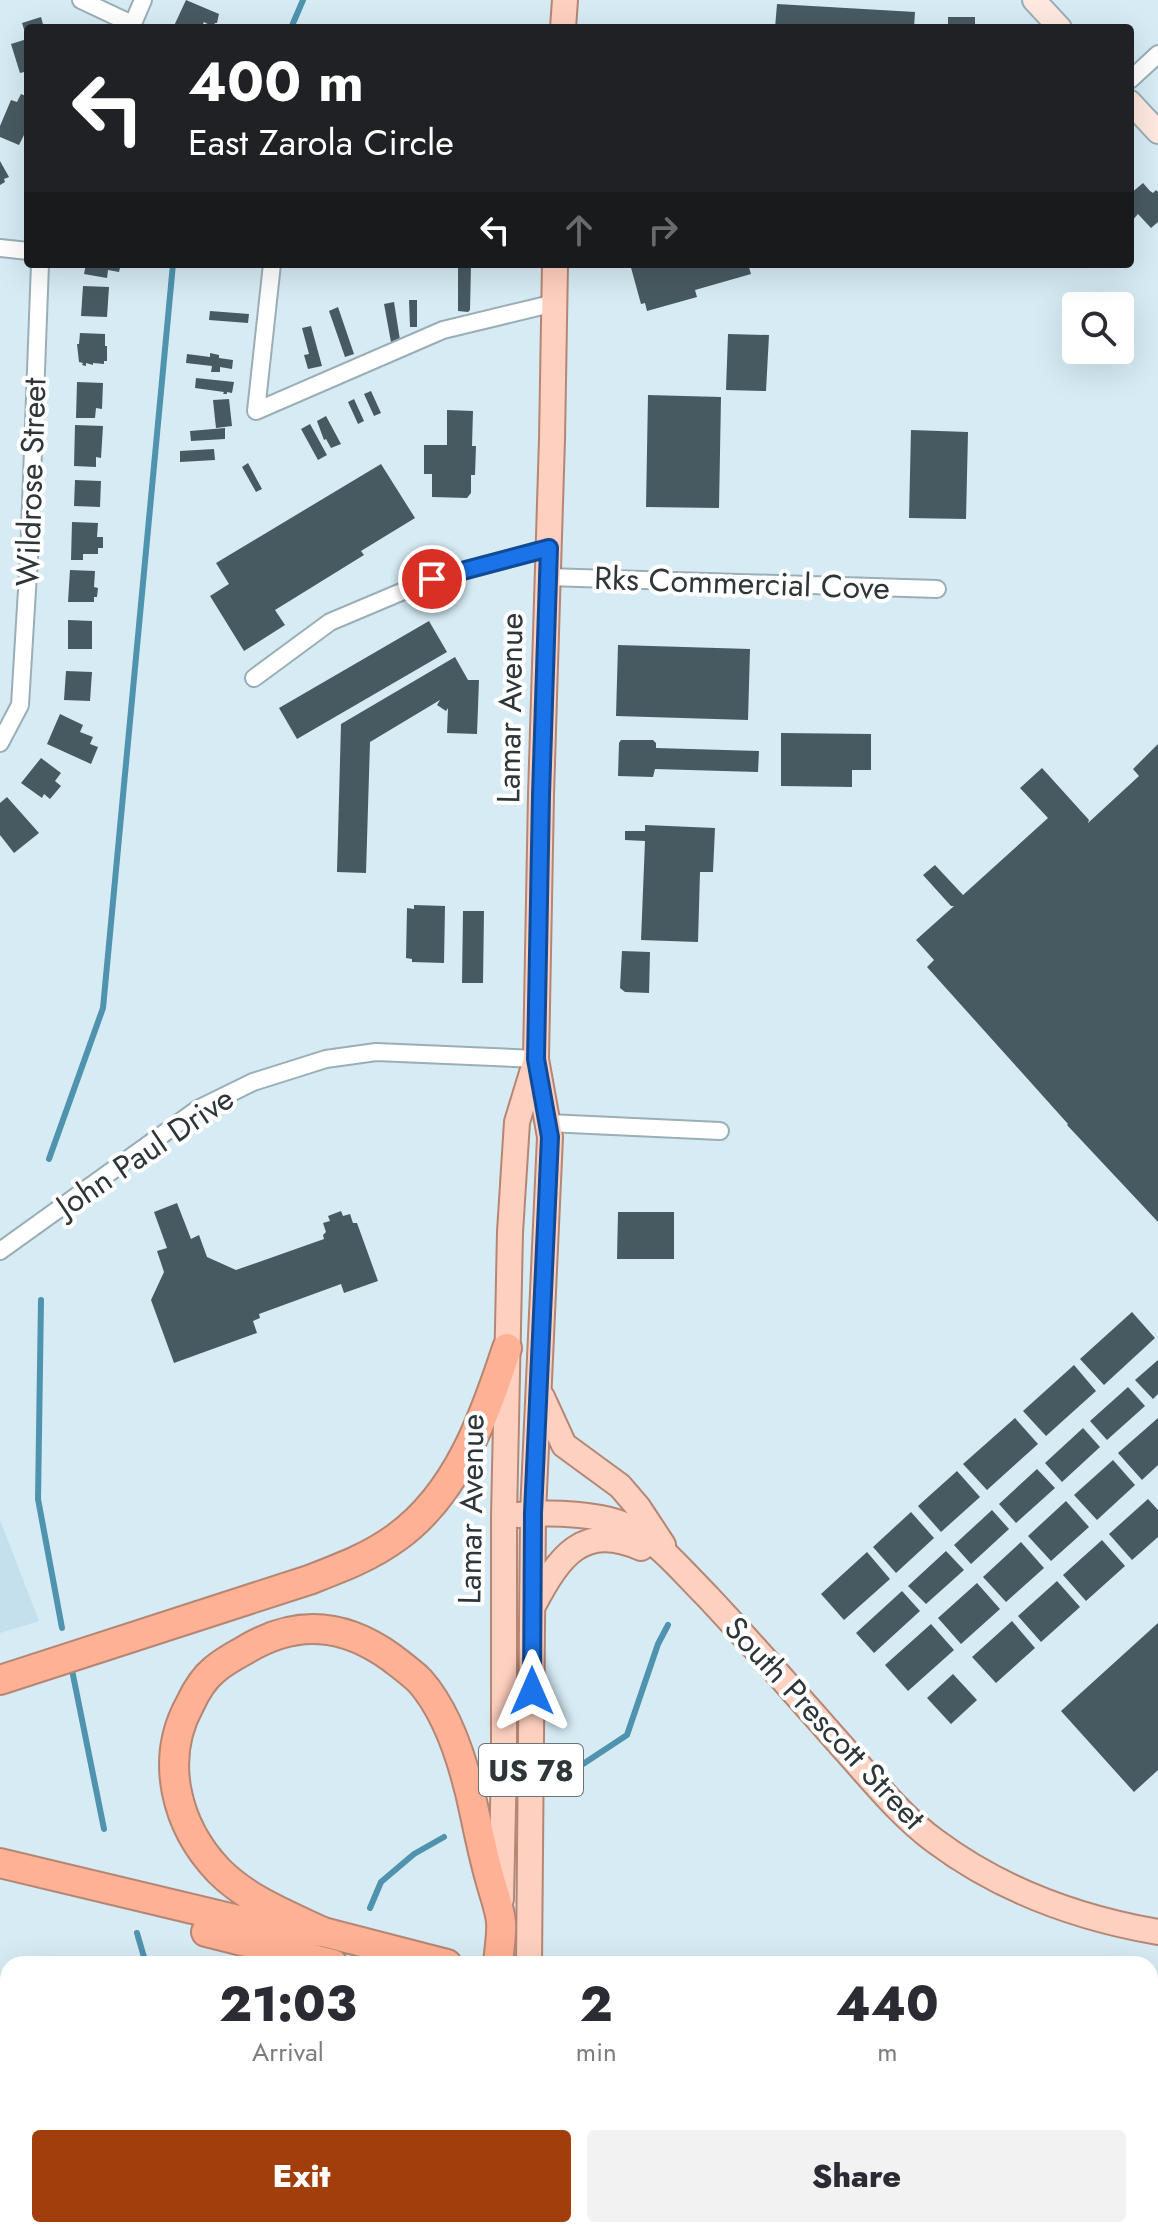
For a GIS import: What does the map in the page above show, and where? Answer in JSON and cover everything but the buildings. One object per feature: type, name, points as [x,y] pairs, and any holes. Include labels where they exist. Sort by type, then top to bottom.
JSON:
[{"type":"highway","points":[[0,1680],[309,1580],[352,1564],[399,1536],[420,1518],[446,1487],[462,1460],[494,1390],[507,1348]]},
{"type":"highway","points":[[323,1932],[258,1900],[219,1871],[183,1817],[176,1794],[174,1767],[176,1738],[199,1686],[215,1669],[255,1643],[303,1628],[332,1630],[357,1637],[380,1650],[419,1680],[432,1697],[463,1768],[501,1921]]},
{"type":"highway","points":[[0,1863],[272,1928],[323,1932],[416,1956]]},
{"type":"highway","points":[[0,1881],[300,1956]]},
{"type":"highway","name":"Lamar Avenue","points":[[499,1956],[501,1921]]},
{"type":"main road","points":[[563,24],[565,0]]},
{"type":"main road","name":"Lamar Avenue","points":[[529,1956],[533,1513],[550,1137],[536,1059],[555,268]]},
{"type":"main road","name":"Lamar Avenue","points":[[501,1921],[510,1232],[517,1122],[536,1059]]},
{"type":"main road","points":[[539,1390],[564,1445],[620,1486],[638,1507],[675,1564]]},
{"type":"main road","name":"South Prescott Street","points":[[504,1517],[533,1513],[594,1517],[631,1528],[653,1542],[726,1616],[892,1802],[935,1841],[1023,1894],[1075,1913],[1158,1932]]},
{"type":"main road","points":[[533,1606],[548,1577],[564,1557],[597,1539],[620,1539],[675,1564]]},
{"type":"street","points":[[81,0],[128,24]]},
{"type":"street","points":[[133,24],[143,0]]},
{"type":"street","points":[[1034,0],[1056,24]]},
{"type":"street","points":[[1134,76],[1158,54]]},
{"type":"street","points":[[1134,106],[1158,132]]},
{"type":"street","points":[[0,248],[24,251]]},
{"type":"street","name":"Wildrose Street","points":[[0,743],[20,705],[40,268]]},
{"type":"street","points":[[272,268],[256,411],[443,330],[555,303]]},
{"type":"street","points":[[254,678],[330,622],[432,579],[549,548]]},
{"type":"street","name":"Rks Commercial Cove","points":[[547,577],[937,589]]},
{"type":"street","name":"John Paul Drive","points":[[0,1251],[198,1109],[253,1082],[326,1059],[376,1052],[536,1059]]},
{"type":"street","points":[[548,1123],[720,1131]]},
{"type":"shaded area","points":[[0,1520],[39,1621],[0,1633]]},
{"type":"waterway","points":[[293,24],[303,0]]},
{"type":"waterway","points":[[49,1159],[103,1008],[173,268]]},
{"type":"waterway","points":[[41,1300],[38,1499],[62,1628]]},
{"type":"waterway","points":[[580,1766],[627,1735],[658,1644],[668,1625]]},
{"type":"waterway","points":[[72,1670],[104,1829]]},
{"type":"waterway","points":[[370,1908],[381,1882],[414,1854],[444,1837]]},
{"type":"waterway","points":[[137,1933],[144,1956]]},
{"type":"route","points":[[432,579],[549,548],[536,1059],[550,1137],[533,1513],[532,1691]]}]
